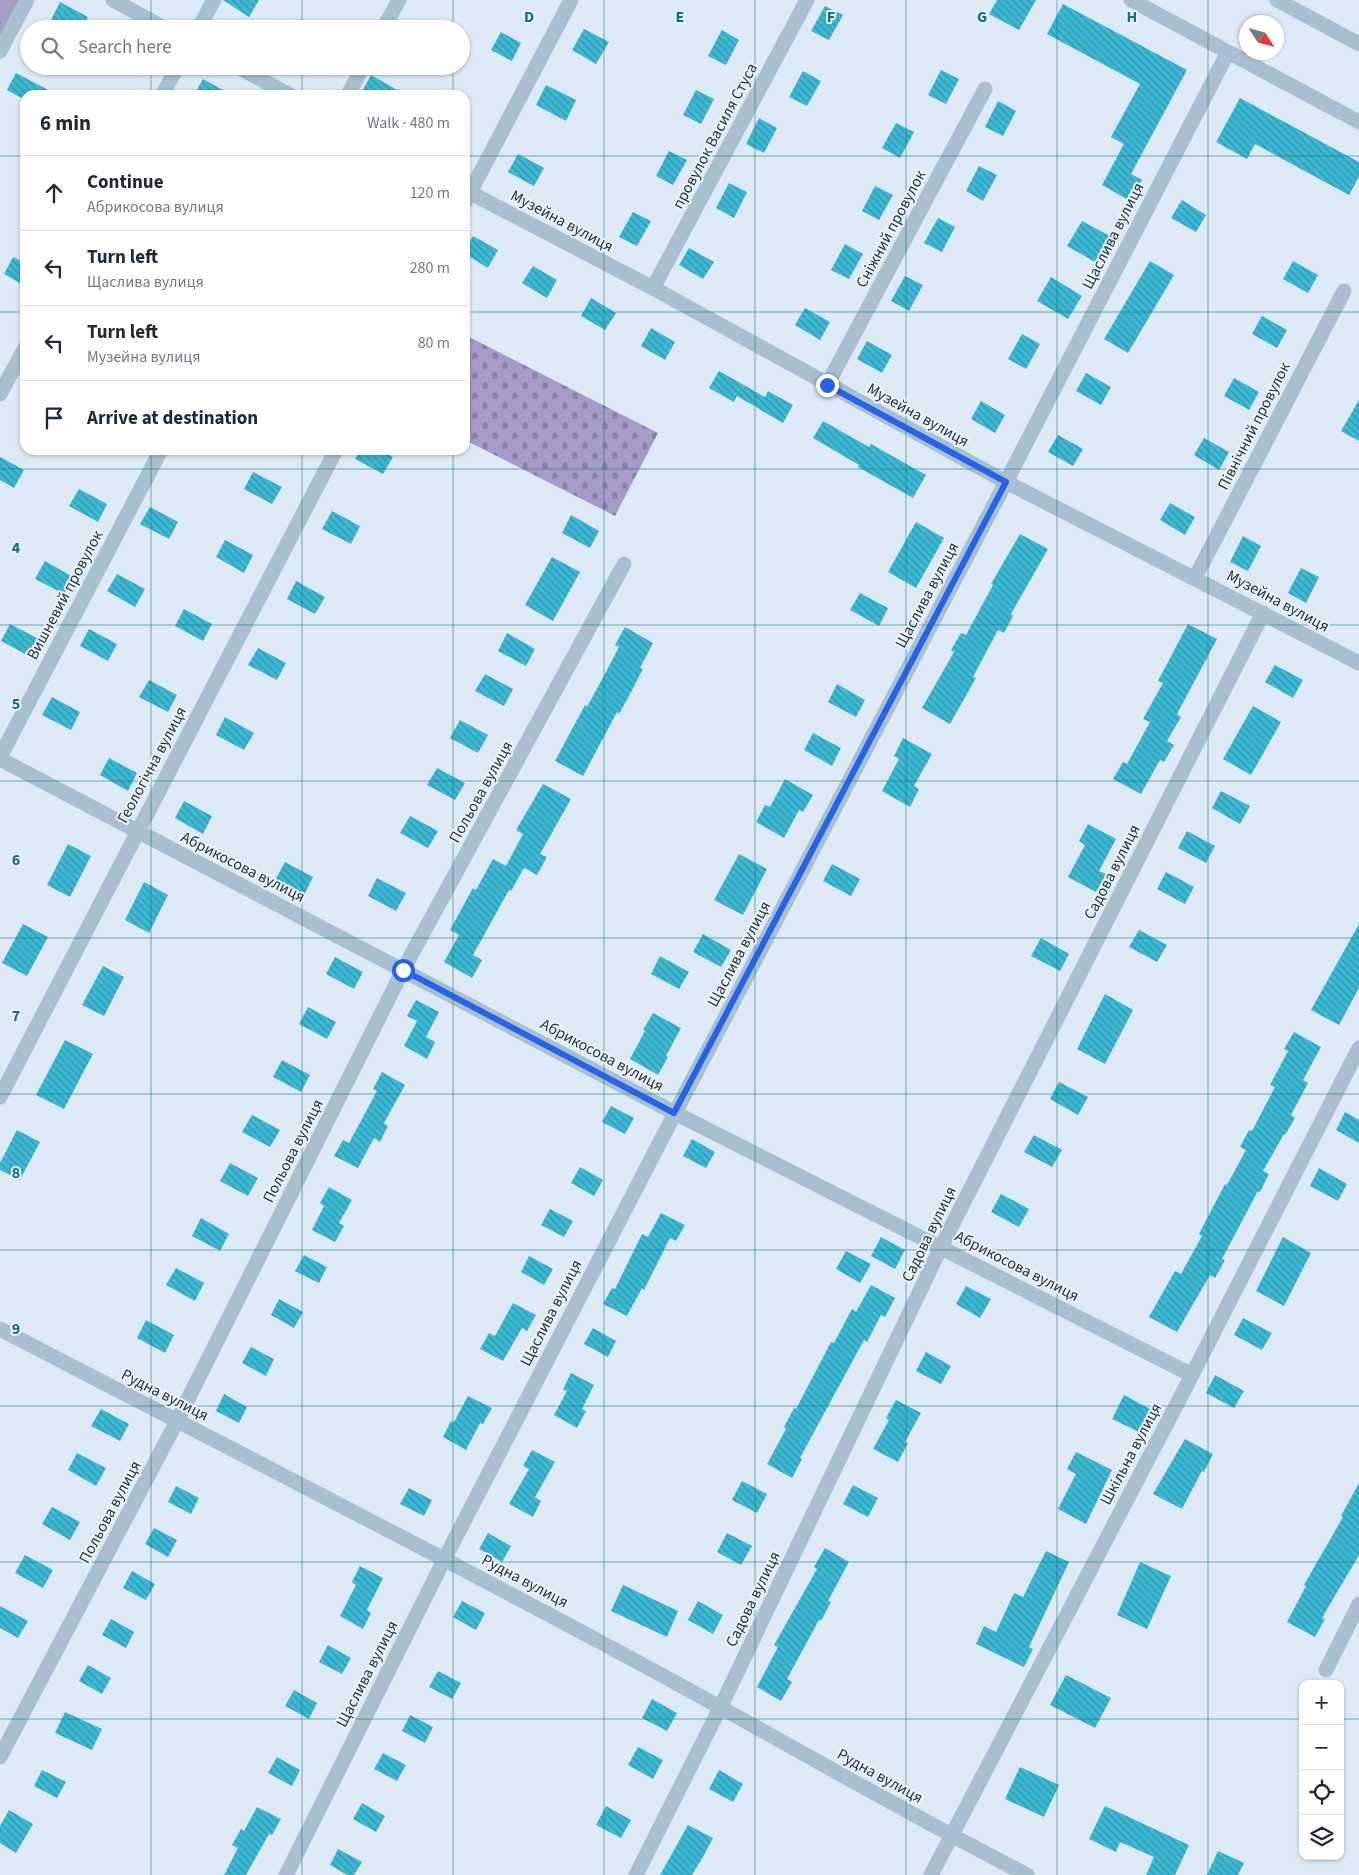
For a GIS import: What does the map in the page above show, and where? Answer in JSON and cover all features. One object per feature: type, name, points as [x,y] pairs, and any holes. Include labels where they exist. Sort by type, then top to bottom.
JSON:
[{"type":"street","points":[[0,51],[27,0]]},
{"type":"street","points":[[113,0],[150,20]]},
{"type":"street","points":[[203,20],[214,0]]},
{"type":"street","points":[[388,20],[399,0]]},
{"type":"street","points":[[470,189],[571,0]]},
{"type":"street","name":"провулок Василя Стуса","points":[[653,288],[807,0]]},
{"type":"street","points":[[1131,0],[1359,122]]},
{"type":"street","points":[[1277,0],[1359,44]]},
{"type":"street","name":"Щаслива вулиця","points":[[286,1875],[445,1558],[674,1113],[1006,482],[1228,52]]},
{"type":"street","points":[[165,90],[173,75]]},
{"type":"street","points":[[253,75],[281,90]]},
{"type":"street","points":[[351,90],[358,75]]},
{"type":"street","name":"Сніжний провулок","points":[[827,385],[985,89]]},
{"type":"street","name":"Музейна вулиця","points":[[470,196],[653,288],[1006,482],[1359,663]]},
{"type":"street","name":"Північний провулок","points":[[1195,578],[1344,290]]},
{"type":"street","points":[[0,394],[20,357]]},
{"type":"street","name":"Вишневий провулок","points":[[0,758],[158,455]]},
{"type":"street","name":"Геологічна вулиця","points":[[0,1096],[333,455]]},
{"type":"street","name":"Польова вулиця","points":[[0,1757],[177,1421],[403,970],[624,564]]},
{"type":"street","name":"Садова вулиця","points":[[636,1875],[721,1706],[941,1247],[1263,613]]},
{"type":"street","name":"Абрикосова вулиця","points":[[0,758],[137,832],[674,1113],[1192,1375]]},
{"type":"street","name":"Шкільна вулиця","points":[[931,1875],[1192,1375],[1359,1048]]},
{"type":"street","name":"Рудна вулиця","points":[[0,1329],[445,1558],[721,1706],[952,1836],[1027,1875]]},
{"type":"street","points":[[1326,1670],[1359,1604]]},
{"type":"green space","points":[[0,0],[23,0],[0,43]]},
{"type":"green space","points":[[470,338],[658,433],[615,516],[470,443]]},
{"type":"building","points":[[223,0],[259,0],[249,17]]},
{"type":"building","points":[[997,0],[1036,0],[1019,30],[989,14]]},
{"type":"building","points":[[60,2],[88,17],[86,20],[51,20]]},
{"type":"building","points":[[1063,4],[1187,70],[1131,174],[1142,180],[1130,201],[1102,185],[1124,144],[1111,137],[1140,84],[1047,34]]},
{"type":"building","points":[[825,6],[843,15],[829,40],[811,31]]},
{"type":"building","points":[[584,29],[609,42],[596,64],[572,50]]},
{"type":"building","points":[[722,30],[739,40],[726,65],[708,56]]},
{"type":"building","points":[[501,32],[521,43],[512,61],[491,50]]},
{"type":"building","points":[[941,70],[959,79],[946,104],[928,95]]},
{"type":"building","points":[[803,71],[821,81],[807,106],[789,97]]},
{"type":"building","points":[[16,73],[48,90],[20,90],[20,97],[7,90]]},
{"type":"building","points":[[371,75],[397,90],[363,90]]},
{"type":"building","points":[[203,79],[223,90],[197,90]]},
{"type":"building","points":[[546,85],[576,100],[566,121],[536,105]]},
{"type":"building","points":[[696,90],[714,99],[701,124],[683,115]]},
{"type":"building","points":[[1240,98],[1359,162],[1359,177],[1349,195],[1255,144],[1247,159],[1216,142]]},
{"type":"building","points":[[998,101],[1016,111],[1003,136],[985,127]]},
{"type":"building","points":[[759,118],[777,128],[764,153],[746,144]]},
{"type":"building","points":[[896,123],[914,132],[900,158],[882,148]]},
{"type":"building","points":[[669,151],[687,160],[673,185],[656,176]]},
{"type":"building","points":[[518,154],[544,168],[534,186],[508,172]]},
{"type":"building","points":[[979,166],[997,175],[983,201],[966,191]]},
{"type":"building","points":[[729,183],[747,192],[734,218],[716,208]]},
{"type":"building","points":[[875,186],[893,195],[879,220],[862,211]]},
{"type":"building","points":[[1182,200],[1206,215],[1196,232],[1171,218]]},
{"type":"building","points":[[633,212],[651,221],[637,246],[619,237]]},
{"type":"building","points":[[938,218],[955,227],[942,252],[924,243]]},
{"type":"building","points":[[1082,221],[1110,236],[1095,262],[1067,246]]},
{"type":"building","points":[[473,236],[498,250],[488,268],[470,257],[470,241]]},
{"type":"building","points":[[845,244],[863,254],[849,279],[831,270]]},
{"type":"building","points":[[689,248],[714,262],[703,279],[679,265]]},
{"type":"building","points":[[13,257],[20,260],[20,283],[4,274]]},
{"type":"building","points":[[1150,261],[1174,275],[1128,353],[1104,339]]},
{"type":"building","points":[[1293,261],[1318,275],[1308,293],[1283,279]]},
{"type":"building","points":[[533,266],[557,280],[547,298],[522,283]]},
{"type":"building","points":[[905,276],[923,285],[909,311],[891,301]]},
{"type":"building","points":[[1051,277],[1082,296],[1068,319],[1037,301]]},
{"type":"building","points":[[591,298],[616,313],[605,330],[581,316]]},
{"type":"building","points":[[805,308],[830,322],[820,340],[795,325]]},
{"type":"building","points":[[1262,316],[1287,330],[1277,348],[1252,334]]},
{"type":"building","points":[[651,328],[675,342],[665,360],[641,346]]},
{"type":"building","points":[[1022,334],[1040,344],[1026,369],[1008,359]]},
{"type":"building","points":[[867,341],[892,355],[882,373],[857,359]]},
{"type":"building","points":[[719,371],[765,397],[768,391],[793,405],[783,423],[737,396],[734,402],[709,388]]},
{"type":"building","points":[[1086,373],[1111,387],[1101,405],[1076,391]]},
{"type":"building","points":[[1234,378],[1259,392],[1249,410],[1224,396]]},
{"type":"building","points":[[1359,400],[1359,441],[1341,431]]},
{"type":"building","points":[[981,401],[1005,415],[995,433],[971,419]]},
{"type":"building","points":[[823,421],[869,447],[871,444],[926,475],[913,498],[858,467],[859,465],[813,438]]},
{"type":"building","points":[[1058,435],[1083,449],[1073,466],[1048,452]]},
{"type":"building","points":[[1204,438],[1229,452],[1219,470],[1194,455]]},
{"type":"building","points":[[357,455],[389,455],[393,457],[383,474],[355,459]]},
{"type":"building","points":[[0,457],[24,470],[14,488],[0,480]]},
{"type":"building","points":[[253,472],[282,487],[272,504],[244,489]]},
{"type":"building","points":[[79,489],[107,504],[98,522],[69,506]]},
{"type":"building","points":[[1170,503],[1195,517],[1185,535],[1160,520]]},
{"type":"building","points":[[150,507],[178,522],[169,539],[140,524]]},
{"type":"building","points":[[332,511],[360,526],[351,544],[322,529]]},
{"type":"building","points":[[571,515],[599,531],[590,548],[562,533]]},
{"type":"building","points":[[916,522],[944,538],[916,588],[888,572]]},
{"type":"building","points":[[1020,534],[1048,549],[1011,614],[1013,616],[1004,633],[998,630],[973,677],[976,678],[950,724],[922,708],[954,652],[951,650],[961,633],[966,635],[993,585],[991,584]]},
{"type":"building","points":[[1243,536],[1261,546],[1248,571],[1230,562]]},
{"type":"building","points":[[225,540],[253,555],[244,573],[216,557]]},
{"type":"building","points":[[552,557],[580,572],[553,621],[525,605]]},
{"type":"building","points":[[45,561],[73,577],[64,594],[35,579]]},
{"type":"building","points":[[1301,568],[1319,577],[1306,603],[1288,593]]},
{"type":"building","points":[[117,574],[145,589],[135,607],[107,591]]},
{"type":"building","points":[[296,581],[325,597],[315,614],[287,599]]},
{"type":"building","points":[[860,593],[888,608],[879,626],[850,610]]},
{"type":"building","points":[[184,609],[212,624],[203,641],[175,626]]},
{"type":"building","points":[[10,624],[39,639],[29,656],[1,641]]},
{"type":"building","points":[[1188,624],[1217,639],[1177,714],[1181,717],[1167,741],[1174,745],[1164,762],[1160,760],[1141,794],[1113,779],[1123,762],[1127,764],[1150,722],[1143,719],[1163,683],[1158,681]]},
{"type":"building","points":[[625,627],[653,643],[640,668],[643,669],[629,696],[619,714],[617,712],[583,776],[555,761],[585,705],[587,707],[606,672],[619,647],[615,645]]},
{"type":"building","points":[[89,629],[117,644],[108,661],[80,646]]},
{"type":"building","points":[[507,633],[535,649],[526,666],[498,651]]},
{"type":"building","points":[[258,648],[286,663],[277,680],[248,665]]},
{"type":"building","points":[[1275,665],[1303,680],[1293,698],[1265,682]]},
{"type":"building","points":[[485,674],[513,689],[504,706],[475,691]]},
{"type":"building","points":[[149,680],[177,695],[168,712],[139,697]]},
{"type":"building","points":[[837,684],[865,700],[856,717],[828,702]]},
{"type":"building","points":[[52,697],[80,712],[71,730],[42,715]]},
{"type":"building","points":[[1253,706],[1281,722],[1251,775],[1223,759]]},
{"type":"building","points":[[225,717],[254,733],[244,750],[216,735]]},
{"type":"building","points":[[460,720],[488,735],[478,753],[450,738]]},
{"type":"building","points":[[813,733],[841,748],[832,766],[804,750]]},
{"type":"building","points":[[903,738],[932,754],[914,786],[919,789],[910,807],[882,791],[899,759],[894,756]]},
{"type":"building","points":[[109,758],[137,773],[128,791],[100,775]]},
{"type":"building","points":[[437,768],[465,783],[455,800],[427,785]]},
{"type":"building","points":[[785,779],[813,795],[803,812],[799,810],[784,838],[756,822],[765,805],[770,807]]},
{"type":"building","points":[[543,784],[571,799],[540,854],[547,857],[537,875],[524,868],[511,891],[509,890],[473,955],[482,960],[472,978],[444,962],[459,935],[450,930],[473,888],[476,890],[493,859],[506,866],[523,834],[516,830]]},
{"type":"building","points":[[1221,791],[1250,806],[1240,824],[1212,808]]},
{"type":"building","points":[[184,801],[212,816],[203,834],[175,818]]},
{"type":"building","points":[[410,816],[438,831],[428,848],[400,833]]},
{"type":"building","points":[[1088,824],[1116,839],[1099,871],[1106,874],[1096,892],[1068,877],[1085,845],[1079,841]]},
{"type":"building","points":[[1187,831],[1215,846],[1206,863],[1178,848]]},
{"type":"building","points":[[68,844],[91,856],[70,897],[47,885]]},
{"type":"building","points":[[739,854],[767,869],[743,915],[714,900]]},
{"type":"building","points":[[285,862],[313,877],[304,895],[275,880]]},
{"type":"building","points":[[832,864],[860,879],[851,896],[823,881]]},
{"type":"building","points":[[1166,872],[1194,887],[1185,904],[1157,889]]},
{"type":"building","points":[[377,878],[406,893],[396,911],[368,896]]},
{"type":"building","points":[[144,882],[168,895],[149,933],[125,920]]},
{"type":"building","points":[[23,924],[48,937],[27,976],[2,963]]},
{"type":"building","points":[[1359,924],[1359,988],[1339,1025],[1311,1010]]},
{"type":"building","points":[[1139,930],[1167,945],[1157,962],[1129,947]]},
{"type":"building","points":[[703,934],[731,950],[721,967],[693,952]]},
{"type":"building","points":[[1041,938],[1069,954],[1060,971],[1031,956]]},
{"type":"building","points":[[660,956],[689,972],[679,989],[651,974]]},
{"type":"building","points":[[335,957],[363,972],[354,989],[326,974]]},
{"type":"building","points":[[103,966],[124,977],[104,1016],[82,1005]]},
{"type":"building","points":[[1105,994],[1133,1010],[1105,1064],[1077,1049]]},
{"type":"building","points":[[416,1000],[439,1012],[426,1037],[435,1042],[427,1059],[404,1046],[417,1021],[407,1016]]},
{"type":"building","points":[[308,1007],[336,1022],[327,1039],[299,1024]]},
{"type":"building","points":[[653,1013],[681,1028],[658,1075],[630,1059]]},
{"type":"building","points":[[1294,1032],[1321,1047],[1303,1080],[1308,1083],[1291,1115],[1295,1118],[1263,1171],[1269,1174],[1222,1259],[1225,1260],[1215,1278],[1210,1275],[1177,1332],[1149,1317],[1175,1271],[1181,1274],[1202,1236],[1199,1234],[1225,1184],[1227,1185],[1246,1150],[1240,1147],[1249,1130],[1252,1131],[1275,1087],[1270,1085],[1288,1051],[1284,1049]]},
{"type":"building","points":[[65,1040],[93,1054],[64,1109],[36,1095]]},
{"type":"building","points":[[282,1060],[310,1075],[301,1092],[273,1077]]},
{"type":"building","points":[[382,1072],[405,1085],[384,1123],[388,1126],[380,1142],[374,1138],[358,1168],[334,1156],[343,1140],[349,1143],[377,1091],[373,1089]]},
{"type":"building","points":[[1059,1082],[1088,1097],[1078,1115],[1050,1099]]},
{"type":"building","points":[[611,1106],[634,1118],[625,1134],[602,1122]]},
{"type":"building","points":[[1345,1112],[1359,1120],[1359,1143],[1336,1130]]},
{"type":"building","points":[[252,1115],[280,1130],[270,1147],[242,1132]]},
{"type":"building","points":[[17,1130],[40,1142],[20,1180],[0,1170],[0,1163]]},
{"type":"building","points":[[1034,1135],[1062,1150],[1052,1167],[1024,1152]]},
{"type":"building","points":[[692,1139],[715,1152],[706,1168],[683,1156]]},
{"type":"building","points":[[230,1163],[258,1178],[248,1196],[220,1181]]},
{"type":"building","points":[[580,1167],[603,1180],[594,1196],[571,1183]]},
{"type":"building","points":[[1319,1168],[1347,1184],[1338,1201],[1310,1186]]},
{"type":"building","points":[[329,1187],[352,1200],[339,1223],[344,1226],[335,1242],[312,1230],[324,1206],[320,1203]]},
{"type":"building","points":[[1001,1194],[1029,1209],[1019,1227],[991,1212]]},
{"type":"building","points":[[550,1209],[573,1221],[564,1237],[541,1225]]},
{"type":"building","points":[[661,1213],[685,1225],[676,1241],[670,1238],[644,1290],[642,1288],[627,1316],[603,1304],[612,1288],[615,1289],[642,1234],[648,1237]]},
{"type":"building","points":[[201,1218],[229,1234],[220,1251],[192,1236]]},
{"type":"building","points":[[881,1237],[905,1250],[895,1269],[871,1256]]},
{"type":"building","points":[[1283,1237],[1311,1253],[1284,1306],[1256,1291]]},
{"type":"building","points":[[846,1251],[871,1264],[860,1283],[836,1269]]},
{"type":"building","points":[[304,1255],[327,1267],[319,1283],[295,1271]]},
{"type":"building","points":[[529,1256],[553,1269],[544,1285],[521,1272]]},
{"type":"building","points":[[176,1268],[204,1283],[195,1301],[166,1285]]},
{"type":"building","points":[[871,1285],[895,1298],[885,1317],[881,1315],[867,1342],[864,1340],[800,1458],[802,1459],[792,1478],[767,1464],[786,1429],[784,1427],[794,1408],[796,1409],[831,1342],[834,1343],[852,1309],[856,1312]]},
{"type":"building","points":[[966,1286],[991,1299],[980,1318],[956,1304]]},
{"type":"building","points":[[279,1299],[303,1312],[294,1328],[271,1315]]},
{"type":"building","points":[[513,1303],[536,1315],[527,1331],[522,1328],[503,1361],[480,1349],[489,1333],[495,1336]]},
{"type":"building","points":[[1243,1318],[1272,1333],[1262,1350],[1234,1335]]},
{"type":"building","points":[[146,1320],[174,1335],[165,1353],[137,1338]]},
{"type":"building","points":[[593,1328],[616,1341],[608,1357],[584,1344]]},
{"type":"building","points":[[251,1347],[274,1359],[266,1376],[242,1363]]},
{"type":"building","points":[[926,1352],[951,1366],[941,1384],[916,1371]]},
{"type":"building","points":[[571,1373],[594,1385],[582,1409],[586,1411],[577,1428],[554,1415],[567,1391],[563,1389]]},
{"type":"building","points":[[1215,1375],[1244,1391],[1234,1408],[1206,1393]]},
{"type":"building","points":[[224,1394],[247,1407],[239,1423],[216,1411]]},
{"type":"building","points":[[1124,1395],[1150,1409],[1139,1432],[1112,1419]]},
{"type":"building","points":[[468,1396],[492,1408],[483,1424],[480,1423],[466,1450],[443,1437],[451,1421],[454,1422]]},
{"type":"building","points":[[896,1400],[921,1413],[905,1442],[908,1443],[898,1462],[873,1449],[889,1420],[886,1418]]},
{"type":"building","points":[[101,1409],[129,1424],[120,1441],[91,1426]]},
{"type":"building","points":[[1185,1439],[1213,1454],[1182,1509],[1153,1494]]},
{"type":"building","points":[[532,1450],[555,1462],[535,1497],[541,1501],[533,1517],[509,1504],[529,1469],[523,1466]]},
{"type":"building","points":[[1076,1452],[1112,1470],[1086,1524],[1058,1509],[1076,1474],[1067,1469]]},
{"type":"building","points":[[77,1453],[106,1468],[96,1486],[68,1470]]},
{"type":"building","points":[[742,1481],[767,1494],[757,1513],[732,1500]]},
{"type":"building","points":[[1359,1483],[1359,1555],[1322,1618],[1325,1619],[1315,1637],[1287,1622],[1306,1586],[1304,1585],[1343,1517],[1341,1516]]},
{"type":"building","points":[[853,1485],[878,1498],[868,1517],[843,1504]]},
{"type":"building","points":[[176,1486],[199,1498],[191,1514],[168,1502]]},
{"type":"building","points":[[409,1488],[432,1500],[424,1516],[400,1504]]},
{"type":"building","points":[[52,1507],[80,1522],[70,1540],[42,1524]]},
{"type":"building","points":[[154,1528],[177,1540],[168,1557],[145,1544]]},
{"type":"building","points":[[488,1533],[511,1546],[502,1562],[479,1549]]},
{"type":"building","points":[[727,1533],[752,1546],[741,1565],[717,1552]]},
{"type":"building","points":[[825,1548],[849,1562],[828,1601],[831,1602],[821,1621],[819,1620],[787,1679],[792,1682],[781,1701],[757,1687],[778,1647],[774,1645],[817,1569],[814,1567]]},
{"type":"building","points":[[1046,1551],[1069,1562],[1029,1647],[1033,1649],[1024,1667],[976,1644],[984,1626],[996,1632],[1014,1593],[1023,1597]]},
{"type":"building","points":[[25,1555],[53,1570],[43,1588],[15,1573]]},
{"type":"building","points":[[1140,1562],[1171,1576],[1147,1629],[1117,1615]]},
{"type":"building","points":[[360,1566],[383,1578],[367,1610],[371,1613],[363,1629],[340,1616],[356,1585],[352,1582]]},
{"type":"building","points":[[132,1571],[155,1584],[146,1600],[123,1588]]},
{"type":"building","points":[[623,1585],[678,1611],[667,1637],[611,1611]]},
{"type":"building","points":[[462,1601],[485,1613],[476,1630],[453,1617]]},
{"type":"building","points":[[698,1601],[723,1615],[713,1634],[688,1620]]},
{"type":"building","points":[[0,1606],[28,1621],[18,1638],[0,1628]]},
{"type":"building","points":[[111,1619],[134,1632],[126,1648],[102,1635]]},
{"type":"building","points":[[328,1645],[351,1658],[342,1674],[319,1662]]},
{"type":"building","points":[[88,1665],[111,1678],[102,1694],[79,1681]]},
{"type":"building","points":[[438,1671],[461,1683],[452,1699],[429,1687]]},
{"type":"building","points":[[1066,1675],[1111,1698],[1095,1728],[1050,1705]]},
{"type":"building","points":[[294,1690],[317,1703],[309,1719],[285,1706]]},
{"type":"building","points":[[652,1699],[677,1713],[667,1731],[642,1718]]},
{"type":"building","points":[[65,1712],[102,1729],[92,1750],[55,1733]]},
{"type":"building","points":[[410,1715],[433,1727],[425,1743],[402,1731]]},
{"type":"building","points":[[638,1747],[663,1760],[653,1779],[628,1765]]},
{"type":"building","points":[[383,1753],[406,1765],[397,1781],[374,1769]]},
{"type":"building","points":[[277,1757],[300,1770],[292,1786],[268,1773]]},
{"type":"building","points":[[1020,1767],[1059,1785],[1044,1817],[1005,1799]]},
{"type":"building","points":[[42,1770],[66,1782],[57,1798],[34,1786]]},
{"type":"building","points":[[719,1770],[743,1784],[733,1802],[709,1789]]},
{"type":"building","points":[[362,1803],[385,1816],[376,1832],[353,1819]]},
{"type":"building","points":[[606,1806],[631,1820],[621,1838],[596,1825]]},
{"type":"building","points":[[1105,1806],[1189,1845],[1175,1875],[1146,1875],[1154,1857],[1120,1842],[1116,1852],[1089,1839]]},
{"type":"building","points":[[257,1807],[281,1819],[272,1835],[269,1834],[246,1875],[224,1875],[238,1848],[232,1845],[241,1829],[244,1831]]},
{"type":"building","points":[[9,1810],[33,1824],[16,1853],[0,1843],[0,1826]]},
{"type":"building","points":[[688,1825],[713,1838],[703,1857],[692,1875],[660,1875]]},
{"type":"building","points":[[338,1849],[362,1862],[354,1875],[347,1875],[330,1865]]},
{"type":"building","points":[[1218,1851],[1244,1863],[1238,1875],[1207,1875]]},
{"type":"route","points":[[403,970],[674,1113],[1006,482],[827,385]]}]
